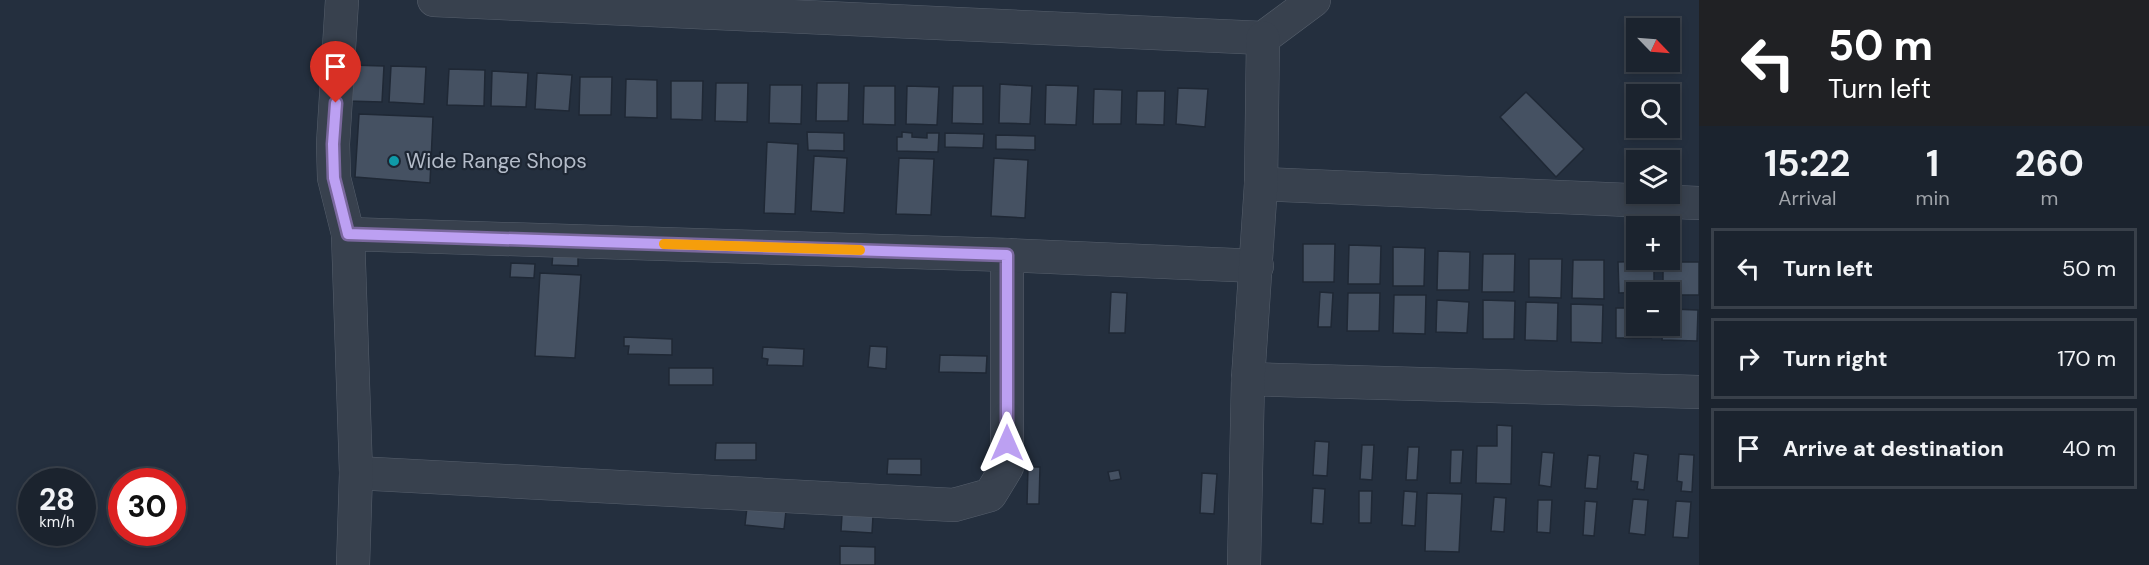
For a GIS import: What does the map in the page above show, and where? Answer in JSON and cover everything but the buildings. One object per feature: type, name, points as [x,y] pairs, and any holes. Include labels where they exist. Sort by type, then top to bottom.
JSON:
[{"type":"street","points":[[342,0],[333,144],[334,178],[348,234],[356,473],[353,565]]},
{"type":"street","points":[[434,0],[1263,38],[1314,0]]},
{"type":"street","points":[[1244,565],[1248,379],[1261,184],[1263,38]]},
{"type":"street","points":[[1261,184],[1699,203]]},
{"type":"street","points":[[348,234],[1007,255],[1257,266]]},
{"type":"street","points":[[356,473],[954,505],[990,495],[1007,467],[1007,255]]},
{"type":"street","points":[[1248,379],[1699,392]]},
{"type":"slow traffic","points":[[664,244],[860,250]]},
{"type":"place","name":"Wide Range Shops","points":[[394,161]]},
{"type":"route","points":[[336,103],[333,144],[334,178],[348,234],[1007,255],[1007,443]]}]
